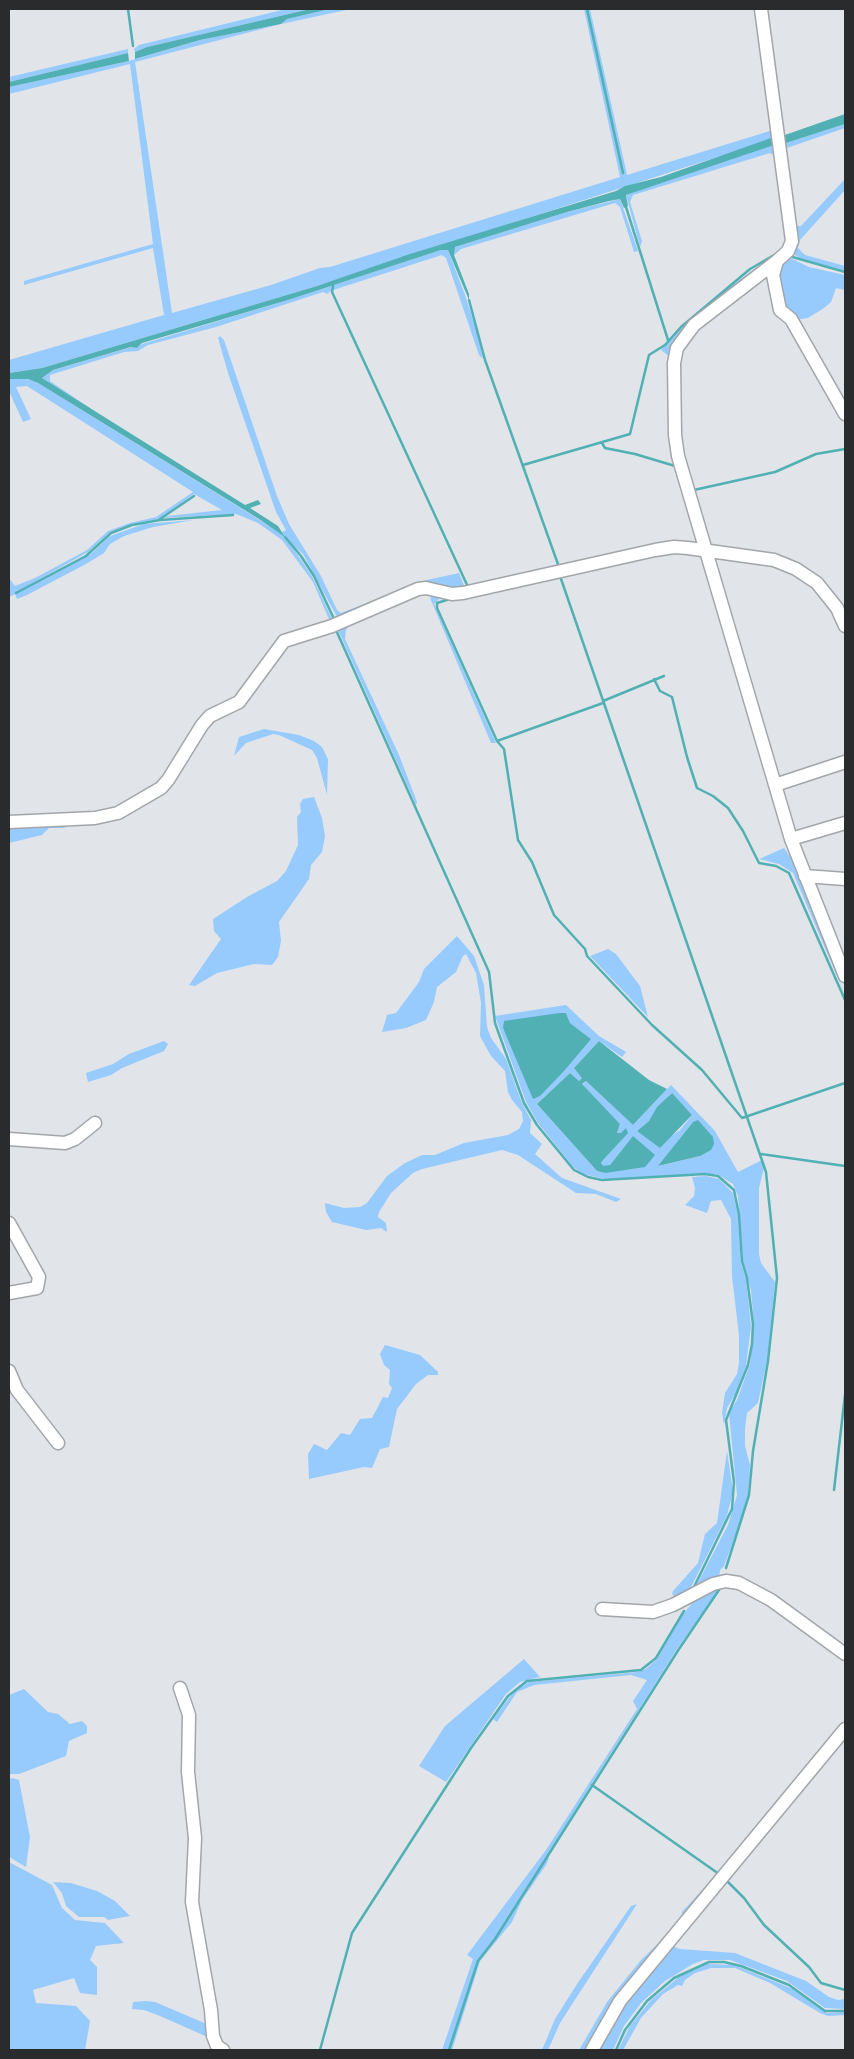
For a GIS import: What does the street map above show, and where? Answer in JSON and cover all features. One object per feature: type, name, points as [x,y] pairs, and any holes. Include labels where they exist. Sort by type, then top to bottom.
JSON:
[{"type":"street","points":[[761,9],[792,242],[788,251],[777,261],[694,325],[677,348],[674,363],[675,435],[678,456],[791,839],[845,976]]},
{"type":"street","points":[[777,261],[773,275],[780,310],[790,319],[845,414]]},
{"type":"street","points":[[9,822],[95,818],[118,813],[161,788],[168,780],[202,725],[210,716],[239,702],[284,641],[332,626],[418,589],[426,588],[452,594],[463,593],[674,547],[774,560],[796,569],[817,582],[837,608],[845,626]]},
{"type":"street","points":[[775,785],[845,762]]},
{"type":"street","points":[[791,839],[812,830],[845,823]]},
{"type":"street","points":[[805,876],[845,879]]},
{"type":"street","points":[[9,1139],[65,1143],[75,1139],[94,1123]]},
{"type":"street","points":[[9,1223],[39,1277],[36,1288],[9,1293]]},
{"type":"street","points":[[9,1371],[17,1390],[58,1443]]},
{"type":"street","points":[[602,1610],[653,1612],[673,1605],[713,1584],[726,1581],[739,1583],[772,1600],[845,1654]]},
{"type":"street","points":[[180,1688],[189,1714],[188,1772],[195,1838],[192,1902],[211,2010],[213,2036],[217,2046],[224,2050]]},
{"type":"street","points":[[592,2050],[620,2001],[845,1729]]},
{"type":"shaded area","points":[[286,9],[310,9],[147,47],[135,52],[134,49],[139,45]]},
{"type":"shaded area","points":[[310,9],[330,9],[287,19],[281,24],[200,40],[135,59],[135,52],[147,47]]},
{"type":"shaded area","points":[[330,9],[351,9],[281,24],[287,19]]},
{"type":"shaded area","points":[[584,9],[590,9],[627,175],[773,130],[776,157],[770,153],[633,195],[630,202],[642,241],[640,247],[626,195],[767,141],[317,286],[42,368],[9,373],[9,360],[164,315],[153,248],[24,285],[24,281],[153,244],[130,64],[9,94],[9,87],[129,61],[200,40],[281,24],[135,62],[172,313],[271,285],[320,268],[330,267],[620,177]]},
{"type":"shaded area","points":[[128,49],[128,53],[9,82],[9,77]]},
{"type":"shaded area","points":[[128,53],[129,61],[9,87],[9,82]]},
{"type":"shaded area","points":[[845,114],[845,124],[783,144],[782,136]]},
{"type":"shaded area","points":[[845,124],[845,128],[784,149],[797,226],[801,226],[845,179],[845,190],[800,240],[798,248],[805,255],[845,266],[845,271],[800,258],[791,253],[783,144]]},
{"type":"shaded area","points":[[771,138],[774,145],[626,195],[628,206],[624,208],[620,199],[609,201],[455,247],[454,255],[469,294],[469,300],[448,250],[441,250],[288,300],[142,343],[137,348],[131,347],[53,370],[42,378],[245,505],[258,500],[261,504],[250,508],[278,526],[285,537],[259,519],[38,383],[28,379],[9,379],[9,373],[42,368],[317,286],[410,254],[616,191],[625,186],[661,177]]},
{"type":"shaded area","points":[[620,199],[638,251],[634,252],[620,207],[615,203],[461,249],[454,255],[455,247],[567,212]]},
{"type":"shaded area","points":[[441,250],[448,250],[478,335],[483,359],[479,355],[446,258],[442,255],[330,291],[328,294],[323,292],[216,327],[148,345],[138,351],[124,352],[50,375],[50,381],[97,413],[42,378],[53,370],[132,347],[137,348],[142,344],[288,300]]},
{"type":"shaded area","points":[[778,252],[735,290],[670,357],[661,350],[681,328],[731,286]]},
{"type":"shaded area","points":[[788,257],[809,267],[845,275],[845,290],[836,288],[831,302],[824,308],[808,318],[795,320],[781,309],[777,268]]},
{"type":"shaded area","points":[[220,336],[224,340],[277,496],[289,524],[321,576],[337,610],[341,613],[427,580],[459,573],[465,588],[434,588],[337,617],[303,554],[289,542],[312,576],[332,619],[331,624],[313,582],[282,540],[258,523],[236,514],[162,518],[222,510],[194,494],[159,519],[132,524],[110,532],[88,552],[15,593],[91,554],[110,536],[144,524],[194,520],[153,527],[124,536],[110,544],[104,553],[86,564],[27,595],[17,599],[15,594],[9,597],[9,578],[15,586],[35,578],[87,550],[108,531],[130,523],[156,517],[193,492],[27,386],[16,387],[31,419],[23,422],[9,391],[9,379],[28,379],[38,383],[284,535],[282,532],[286,530],[276,512],[228,373],[218,338]]},
{"type":"shaded area","points":[[434,596],[457,596],[439,599],[434,604],[496,743],[491,743],[430,598]]},
{"type":"shaded area","points":[[350,624],[346,630],[345,639],[399,755],[417,802],[416,805],[337,626]]},
{"type":"shaded area","points":[[264,729],[299,735],[314,741],[322,747],[328,759],[327,795],[317,758],[312,750],[279,735],[273,734],[246,743],[234,756],[239,737]]},
{"type":"shaded area","points":[[314,797],[322,818],[325,836],[322,852],[311,865],[309,879],[279,922],[281,941],[278,957],[272,965],[254,964],[217,973],[195,986],[189,985],[221,939],[214,931],[213,919],[247,897],[277,881],[286,871],[298,845],[297,817],[301,812],[300,804],[303,799]]},
{"type":"shaded area","points":[[9,824],[72,824],[64,828],[49,828],[42,835],[9,843]]},
{"type":"shaded area","points":[[784,848],[791,858],[845,995],[793,873],[779,864],[759,859]]},
{"type":"shaded area","points":[[457,936],[474,956],[484,985],[487,1027],[491,1038],[506,1059],[522,1103],[531,1120],[530,1133],[542,1144],[535,1154],[562,1178],[621,1199],[616,1202],[596,1194],[576,1193],[518,1155],[502,1150],[422,1169],[413,1173],[391,1193],[379,1212],[378,1217],[386,1223],[387,1232],[381,1228],[366,1230],[332,1222],[326,1212],[325,1203],[344,1208],[360,1207],[367,1203],[387,1176],[405,1163],[422,1155],[435,1155],[464,1143],[508,1135],[519,1129],[523,1121],[522,1112],[508,1092],[505,1071],[491,1056],[480,1036],[481,1003],[476,973],[466,954],[463,956],[456,972],[437,987],[434,1002],[426,1020],[406,1028],[382,1032],[387,1015],[396,1013],[419,982],[424,969]]},
{"type":"shaded area","points":[[608,949],[616,954],[640,986],[648,1017],[590,956]]},
{"type":"shaded area","points":[[566,1005],[599,1036],[626,1052],[622,1057],[599,1041],[574,1068],[583,1077],[579,1081],[570,1073],[537,1104],[597,1171],[605,1173],[633,1136],[610,1165],[603,1167],[601,1164],[604,1159],[627,1133],[617,1133],[620,1124],[582,1085],[586,1081],[633,1125],[671,1085],[715,1131],[738,1172],[762,1160],[764,1168],[759,1188],[759,1254],[761,1263],[775,1282],[767,1361],[758,1403],[747,1413],[745,1446],[750,1465],[748,1496],[743,1516],[724,1566],[720,1570],[719,1578],[694,1590],[728,1525],[737,1495],[729,1413],[737,1400],[750,1364],[754,1324],[751,1290],[743,1261],[738,1196],[733,1184],[717,1174],[605,1179],[583,1174],[573,1167],[538,1123],[526,1102],[495,1016]],"holes":[[[559,1013],[566,1013],[570,1023],[591,1039],[513,1047],[503,1028]],[[671,1093],[692,1115],[680,1130],[667,1139],[637,1131],[649,1121]],[[693,1122],[700,1156],[659,1166]]]},
{"type":"shaded area","points":[[566,1013],[570,1023],[591,1039],[540,1096],[533,1099],[503,1028],[504,1021]]},
{"type":"shaded area","points":[[164,1041],[168,1044],[164,1051],[122,1068],[111,1075],[88,1082],[86,1073],[113,1064],[129,1054]]},
{"type":"shaded area","points":[[599,1041],[649,1080],[667,1089],[633,1125],[586,1081],[582,1084],[620,1124],[617,1133],[621,1133],[626,1128],[628,1133],[604,1159],[601,1163],[603,1166],[610,1165],[633,1136],[655,1155],[645,1167],[605,1173],[597,1171],[537,1104],[570,1073],[579,1081],[582,1078],[574,1068]]},
{"type":"shaded area","points":[[672,1093],[692,1115],[660,1148],[637,1131],[649,1121],[657,1107]]},
{"type":"shaded area","points":[[698,1120],[713,1137],[714,1144],[711,1150],[700,1156],[658,1166],[693,1122]]},
{"type":"shaded area","points":[[706,1176],[719,1179],[733,1193],[738,1216],[741,1263],[746,1279],[751,1326],[746,1366],[737,1391],[727,1408],[724,1425],[722,1413],[725,1393],[737,1374],[739,1363],[739,1336],[732,1276],[731,1219],[721,1200],[711,1201],[707,1213],[685,1205],[694,1196],[695,1188],[692,1177]]},
{"type":"shaded area","points":[[385,1345],[420,1355],[438,1372],[438,1375],[428,1375],[416,1384],[397,1409],[389,1447],[380,1449],[372,1468],[364,1467],[309,1479],[308,1454],[314,1444],[327,1450],[341,1433],[350,1435],[360,1419],[372,1418],[383,1397],[388,1398],[392,1388],[389,1384],[390,1370],[384,1365],[380,1354]]},
{"type":"shaded area","points":[[727,1451],[733,1491],[727,1516],[690,1589],[676,1597],[672,1594],[673,1591],[698,1563],[705,1534],[717,1523]]},
{"type":"shaded area","points":[[721,1586],[677,1649],[591,1785],[547,1857],[549,1858],[546,1865],[522,1900],[512,1922],[480,1961],[452,2050],[442,2050],[473,1959],[467,1955],[546,1850],[637,1709],[633,1701],[647,1680],[631,1675],[534,1685],[517,1692],[497,1722],[493,1719],[515,1690],[529,1682],[638,1672],[646,1669],[657,1659],[684,1613],[698,1596]]},
{"type":"shaded area","points":[[524,1659],[540,1677],[520,1682],[506,1694],[446,1782],[419,1766],[445,1726]]},
{"type":"shaded area","points":[[24,1689],[48,1712],[58,1714],[70,1724],[82,1721],[87,1726],[87,1733],[69,1741],[66,1756],[19,1774],[9,1774],[9,1695]]},
{"type":"shaded area","points":[[9,1779],[19,1780],[30,1837],[26,1867],[9,1857]]},
{"type":"shaded area","points":[[9,1862],[52,1885],[62,1908],[75,1920],[105,1923],[124,1943],[96,1946],[90,1960],[97,1967],[97,1995],[80,1993],[74,1978],[33,1990],[36,2003],[76,2006],[90,2021],[85,2050],[9,2050]]},
{"type":"shaded area","points":[[716,1875],[589,2050],[579,2050],[607,2002],[641,1960],[672,1930],[681,1919],[682,1912]]},
{"type":"shaded area","points":[[53,1882],[71,1883],[97,1891],[115,1901],[130,1916],[108,1920],[104,1917],[79,1917],[66,1906],[62,1893]]},
{"type":"shaded area","points":[[637,1904],[560,2023],[548,2050],[542,2050],[555,2019],[577,1984],[631,1906]]},
{"type":"shaded area","points":[[672,1946],[680,1949],[735,1953],[806,1981],[829,1997],[838,2000],[845,1999],[845,2009],[825,2008],[787,1981],[730,1960],[704,1960],[693,1964],[665,1981],[641,2003],[624,2026],[613,2050],[596,2050],[617,2011]]},
{"type":"shaded area","points":[[708,1964],[734,1965],[793,1989],[827,2013],[845,2012],[845,2015],[828,2016],[820,2013],[770,1983],[735,1968],[711,1968],[695,1973],[685,1980],[682,1986],[678,1985],[663,1994],[641,2018],[623,2050],[618,2050],[630,2026],[651,2000],[679,1977]]},
{"type":"shaded area","points":[[133,2002],[155,2002],[209,2025],[212,2039],[144,2010],[132,2009]]},
{"type":"waterway","points":[[128,9],[133,46]]},
{"type":"waterway","points":[[587,9],[623,173]]},
{"type":"waterway","points":[[626,207],[668,340]]},
{"type":"waterway","points":[[523,465],[630,434],[649,355],[665,345],[681,327],[750,269],[781,251]]},
{"type":"waterway","points":[[789,256],[845,272]]},
{"type":"waterway","points":[[333,286],[332,292],[468,587]]},
{"type":"waterway","points":[[469,300],[485,360],[559,567]]},
{"type":"waterway","points":[[602,443],[605,448],[635,454],[675,466]]},
{"type":"waterway","points":[[694,490],[775,472],[816,454],[845,449]]},
{"type":"waterway","points":[[160,519],[194,496]]},
{"type":"waterway","points":[[16,593],[86,556],[111,533],[132,525],[160,520],[233,515]]},
{"type":"waterway","points":[[285,537],[301,556],[314,576],[334,619]]},
{"type":"waterway","points":[[560,576],[766,1172],[777,1278],[768,1361],[753,1451],[749,1495],[726,1568]]},
{"type":"waterway","points":[[450,599],[437,603],[437,608],[497,741],[504,749],[518,840],[532,862],[554,915],[585,949],[587,956],[652,1025],[702,1070],[742,1118],[845,1083]]},
{"type":"waterway","points":[[336,630],[489,972],[495,1023],[524,1103],[537,1125],[574,1170],[588,1177],[602,1180],[705,1174],[718,1176],[734,1190],[739,1215],[742,1261],[747,1278],[753,1324],[752,1344],[748,1365],[726,1420],[734,1482],[732,1509],[693,1589]]},
{"type":"waterway","points":[[603,701],[664,676]]},
{"type":"waterway","points":[[654,679],[660,691],[672,697],[697,788],[713,796],[728,808],[743,831],[759,863],[776,866],[789,873],[845,1000]]},
{"type":"waterway","points":[[497,741],[603,703]]},
{"type":"waterway","points":[[761,1154],[845,1166]]},
{"type":"waterway","points":[[834,1490],[845,1395]]},
{"type":"waterway","points":[[449,2050],[478,1961],[495,1939],[679,1649],[721,1587]]},
{"type":"waterway","points":[[320,2050],[352,1933],[471,1748],[508,1696],[527,1681],[641,1670],[656,1658],[684,1611]]},
{"type":"waterway","points":[[592,1785],[719,1874]]},
{"type":"waterway","points":[[727,1881],[744,1898],[764,1925],[809,1967],[821,1983],[845,1990]]},
{"type":"waterway","points":[[616,2050],[625,2030],[647,2001],[674,1978],[709,1962],[724,1962],[741,1966],[789,1985],[825,2011],[845,2011]]}]
